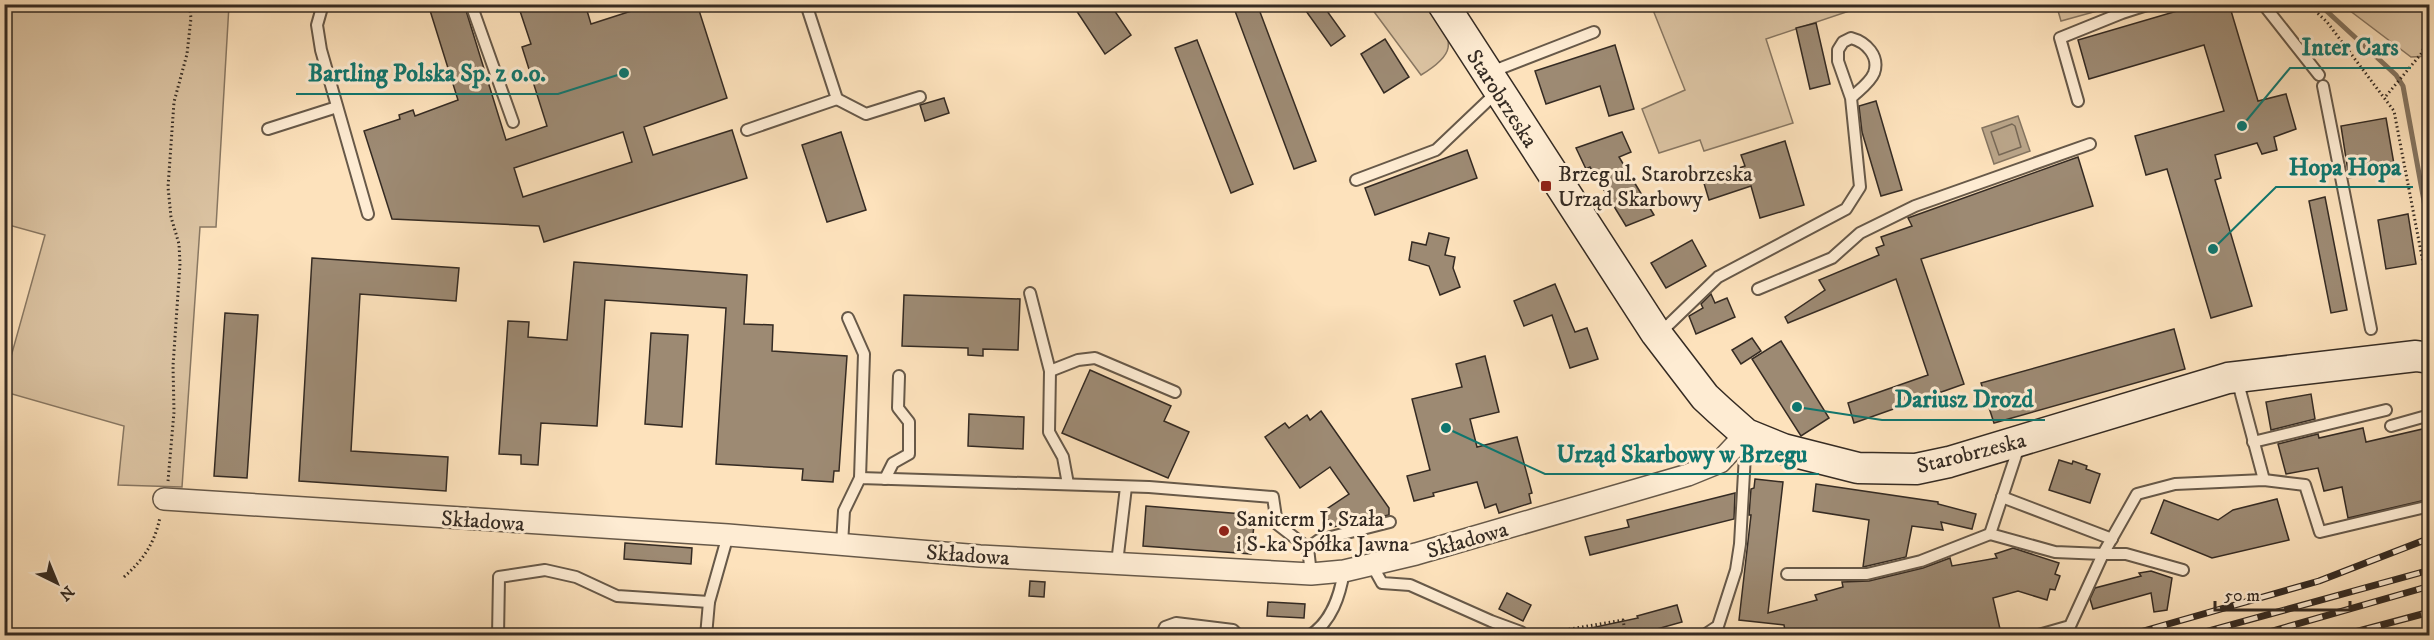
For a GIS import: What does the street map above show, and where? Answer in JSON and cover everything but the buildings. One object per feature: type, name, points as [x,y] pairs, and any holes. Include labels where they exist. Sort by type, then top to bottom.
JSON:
[{"type":"street","name":"Starobrzeska","points":[[1443,4],[1658,336],[1705,397],[1746,434],[1783,449],[1858,468],[1916,469],[1949,462],[2237,377],[2416,356],[2430,358]]},
{"type":"street","name":"Składowa","points":[[164,499],[728,535],[980,556],[1311,574],[1344,571],[1416,554],[1688,475],[1720,462],[1746,434]]},
{"type":"lane","points":[[323,4],[317,25],[321,50],[368,214]]},
{"type":"lane","points":[[471,4],[513,122]]},
{"type":"lane","points":[[806,4],[837,99],[866,114],[920,98]]},
{"type":"lane","points":[[2078,101],[2060,38],[2150,4]]},
{"type":"lane","points":[[2263,4],[2319,75]]},
{"type":"lane","points":[[1356,180],[1436,150],[1493,82],[1594,33]]},
{"type":"lane","points":[[1658,336],[1718,277],[1846,209],[1860,187],[1851,98],[1838,61],[1838,50],[1843,42],[1851,38],[1866,44],[1875,62],[1874,73],[1851,98]]},
{"type":"lane","points":[[2323,86],[2371,328]]},
{"type":"lane","points":[[747,130],[837,99]]},
{"type":"lane","points":[[268,129],[337,107]]},
{"type":"lane","points":[[1758,289],[1832,258],[1860,233],[1915,206],[2090,144]]},
{"type":"lane","points":[[1030,292],[1050,371],[1049,432],[1063,457],[1068,484]]},
{"type":"lane","points":[[842,544],[844,511],[860,478],[864,354],[848,318]]},
{"type":"lane","points":[[1050,371],[1078,360],[1095,358],[1175,392]]},
{"type":"lane","points":[[885,478],[893,463],[909,454],[909,422],[898,408],[899,376]]},
{"type":"lane","points":[[2237,377],[2264,480]]},
{"type":"lane","points":[[2253,442],[2386,410]]},
{"type":"lane","points":[[2391,426],[2430,415]]},
{"type":"lane","points":[[1703,636],[1717,631],[1736,570],[1740,544],[1746,434]]},
{"type":"lane","points":[[1990,534],[2021,441]]},
{"type":"lane","points":[[860,478],[1068,484],[1273,497],[1277,524],[1308,548],[1311,574]]},
{"type":"lane","points":[[2035,636],[2070,626],[2103,554],[2137,494],[2175,484],[2264,480],[2305,485],[2320,532],[2430,506]]},
{"type":"lane","points":[[1118,563],[1126,487]]},
{"type":"lane","points":[[2002,497],[2112,539]]},
{"type":"lane","points":[[1308,548],[1319,540],[1390,522]]},
{"type":"lane","points":[[1787,574],[1867,574],[1921,561],[1990,534],[2055,552],[2126,554],[2183,570]]},
{"type":"lane","points":[[706,636],[709,602],[728,535]]},
{"type":"lane","points":[[1372,565],[1382,583],[1410,585],[1521,632]]},
{"type":"lane","points":[[498,636],[499,577],[544,570],[576,577],[617,596],[709,602]]},
{"type":"lane","points":[[1309,636],[1329,615],[1341,593],[1344,571]]},
{"type":"lane","points":[[1161,636],[1165,627],[1176,623],[1233,630],[1239,636]]},
{"type":"path","points":[[124,577],[142,560],[153,542],[169,479],[174,412],[173,366],[180,244],[171,217],[168,187],[174,102],[188,45],[189,4]]},
{"type":"path","points":[[2308,4],[2327,22],[2385,96],[2394,111],[2430,299]]},
{"type":"path","points":[[2385,96],[2407,73],[2421,54],[2430,35]]},
{"type":"path","points":[[1521,632],[1552,632],[1623,620],[1626,636]]},
{"type":"shaded area","points":[[5,4],[229,5],[216,227],[200,227],[182,487],[118,485],[124,426],[5,392],[5,378],[45,235],[5,224]]},
{"type":"shaded area","points":[[2056,4],[2119,4],[2119,5],[2061,21]]},
{"type":"shaded area","points":[[2353,4],[2429,5],[2429,56],[2411,57],[2345,7]]},
{"type":"shaded area","points":[[1369,5],[1433,5],[1447,37],[1447,52],[1434,67],[1421,75]]},
{"type":"shaded area","points":[[1651,5],[1867,5],[1766,39],[1793,123],[1704,151],[1700,140],[1659,153],[1642,109],[1685,90]]},
{"type":"water","points":[[2018,116],[2030,151],[1994,164],[1982,128]]},
{"type":"waterway","points":[[2319,4],[2396,75],[2403,86],[2430,234]]},
{"type":"railway","points":[[2126,636],[2319,581],[2430,538]]},
{"type":"railway","points":[[2190,636],[2430,570]]},
{"type":"railway","points":[[2255,636],[2430,586]]},
{"type":"railway","points":[[2340,636],[2430,612]]},
{"type":"place","name":"Bartling Polska Sp. z o.o.","points":[[624,73]]},
{"type":"place","name":"Inter Cars","points":[[2242,126]]},
{"type":"place","name":"Brzeg ul. Starobrzeska Urząd Skarbowy","points":[[1546,186]]},
{"type":"place","name":"Hopa Hopa","points":[[2213,249]]},
{"type":"place","name":"Dariusz Drozd","points":[[1797,407]]},
{"type":"place","name":"Urząd Skarbowy w Brzegu","points":[[1446,428]]},
{"type":"place","name":"Saniterm J. Szała i S-ka Spółka Jawna","points":[[1224,531]]}]
